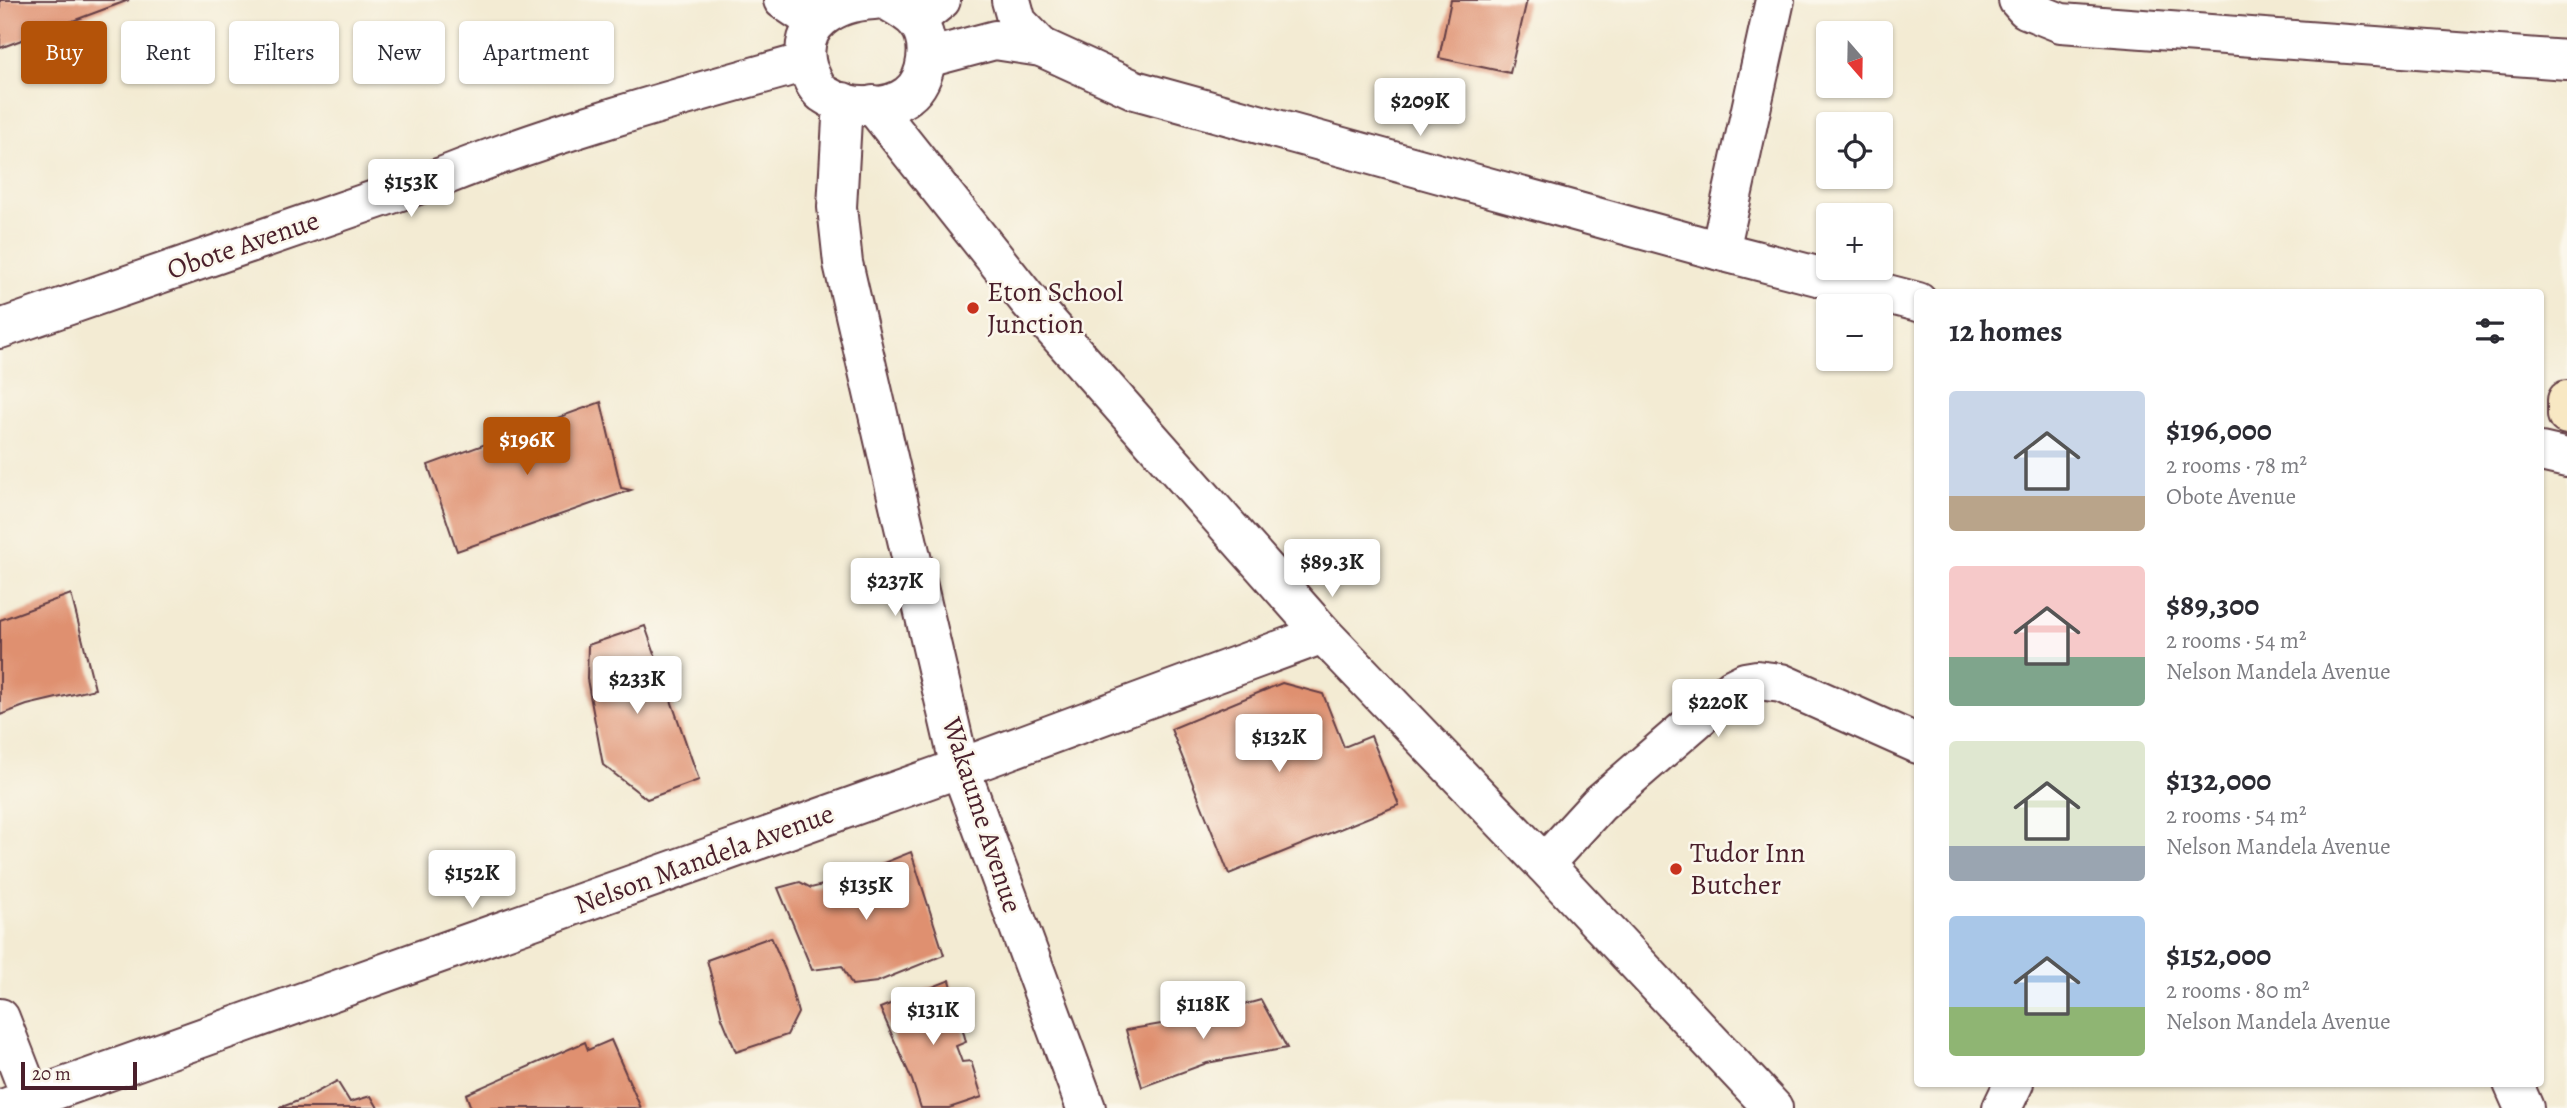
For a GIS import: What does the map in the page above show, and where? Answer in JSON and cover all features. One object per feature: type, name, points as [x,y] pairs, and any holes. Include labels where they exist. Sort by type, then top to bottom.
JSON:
[{"type":"main road","points":[[2567,400],[2567,415]]},
{"type":"street","points":[[783,0],[816,22]]},
{"type":"street","points":[[874,0],[849,2],[831,9],[816,22],[807,39],[806,62],[812,80],[824,95],[858,104],[891,103],[908,95],[923,73],[927,58],[926,42],[915,7]]},
{"type":"street","points":[[1011,0],[1017,22],[1041,47]]},
{"type":"street","points":[[1720,251],[1775,0]]},
{"type":"street","points":[[2018,0],[2026,9],[2061,23],[2567,60]]},
{"type":"street","points":[[927,58],[995,40],[1041,47],[1135,90],[1720,251],[1914,301]]},
{"type":"street","name":"Obote Avenue","points":[[0,328],[431,181],[507,151],[659,103],[806,62]]},
{"type":"street","points":[[858,104],[1323,634],[1773,1108]]},
{"type":"street","name":"Wakaume Avenue","points":[[858,104],[836,207],[843,263],[960,768],[1086,1108]]},
{"type":"street","points":[[2544,453],[2567,457]]},
{"type":"street","name":"Nelson Mandela Avenue","points":[[24,1105],[960,768],[1323,634]]},
{"type":"street","points":[[1544,864],[1599,804],[1715,702],[1745,682],[1766,680],[1781,683],[1914,742]]},
{"type":"street","points":[[0,1018],[24,1105]]},
{"type":"street","points":[[2002,1108],[2012,1087]]},
{"type":"street","points":[[2515,1087],[2524,1108]]},
{"type":"building","points":[[0,0],[129,0],[73,21],[21,21],[21,40],[0,48]]},
{"type":"building","points":[[1451,0],[1527,0],[1510,73],[1439,58]]},
{"type":"building","points":[[601,402],[621,488],[631,490],[457,551],[428,465]]},
{"type":"building","points":[[71,594],[95,689],[27,705],[0,715],[0,620]]},
{"type":"building","points":[[645,626],[699,780],[647,799],[603,765],[587,679],[588,645]]},
{"type":"building","points":[[1282,683],[1323,694],[1344,747],[1371,736],[1399,805],[1229,874],[1171,729]]},
{"type":"building","points":[[911,852],[944,955],[877,982],[852,985],[842,966],[812,970],[778,888],[800,882],[811,888],[839,881]]},
{"type":"building","points":[[771,937],[788,976],[798,1013],[787,1035],[736,1052],[722,1018],[707,960]]},
{"type":"building","points":[[950,980],[966,1042],[956,1046],[962,1062],[971,1061],[982,1097],[949,1108],[921,1108],[912,1080],[880,1008]]},
{"type":"building","points":[[1261,1000],[1287,1048],[1207,1063],[1142,1087],[1126,1030],[1196,1018]]},
{"type":"building","points":[[611,1040],[641,1108],[471,1108],[466,1094],[585,1042],[588,1050]]},
{"type":"building","points":[[337,1081],[350,1102],[371,1096],[378,1108],[279,1108],[306,1098]]},
{"type":"place","name":"Eton School Junction","points":[[973,308]]},
{"type":"place","name":"Tudor Inn Butcher","points":[[1676,869]]}]
